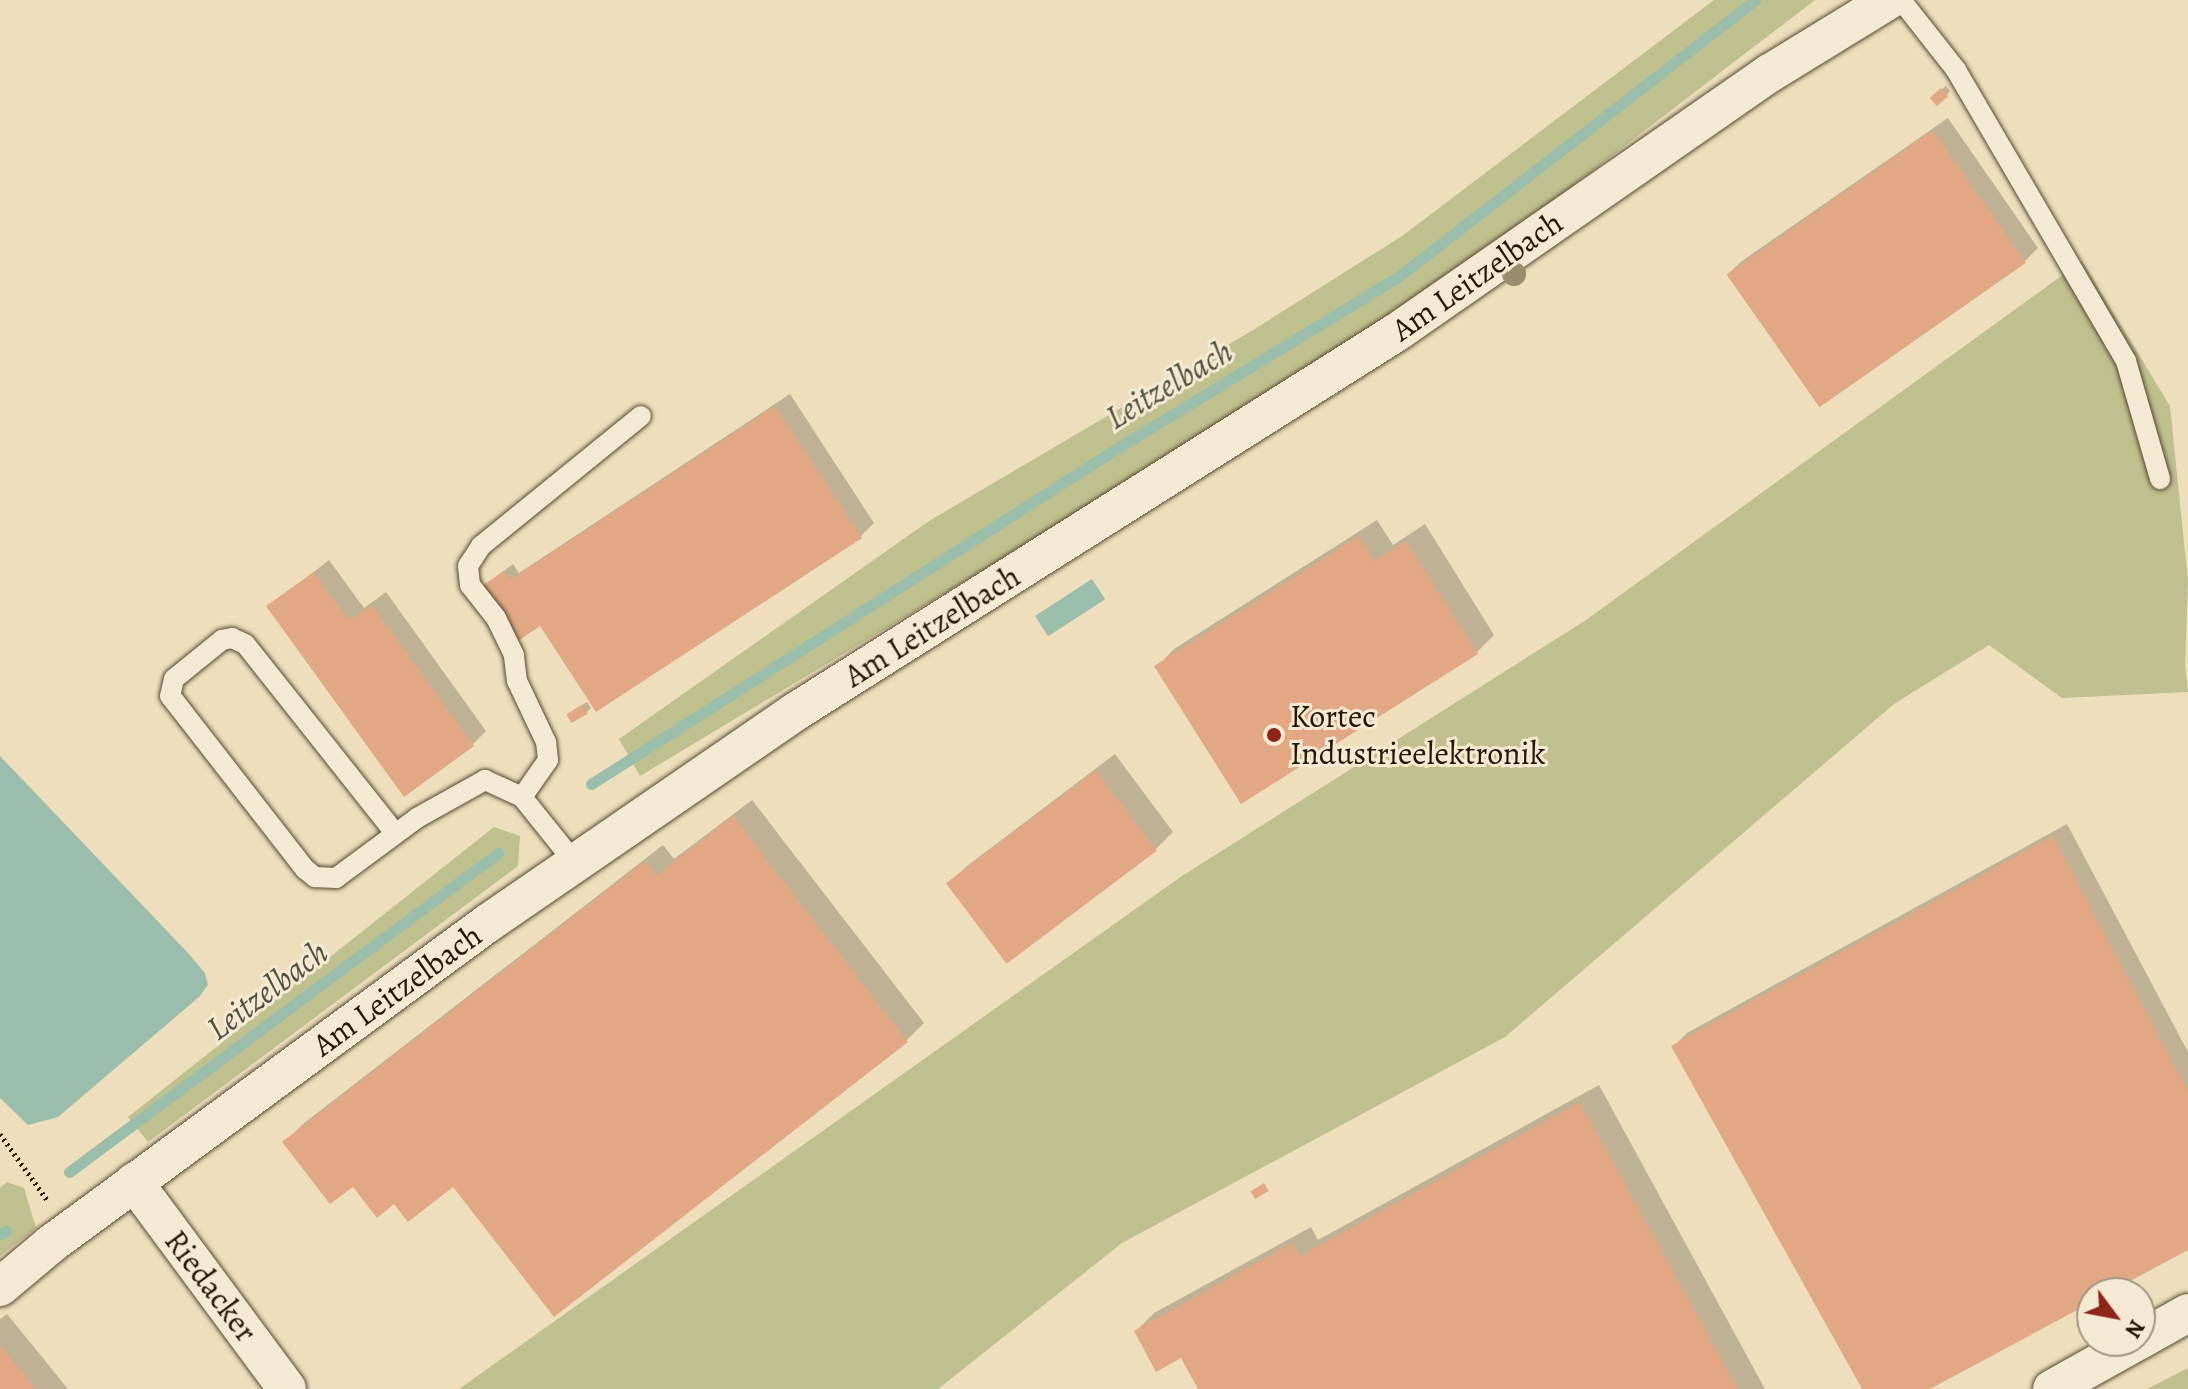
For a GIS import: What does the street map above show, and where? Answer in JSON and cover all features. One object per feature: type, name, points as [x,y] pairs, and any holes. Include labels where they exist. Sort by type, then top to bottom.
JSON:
[{"type":"street","name":"Am Leitzelbach","points":[[0,1287],[134,1182],[575,863],[795,712],[1397,332],[1770,73],[1889,0]]},
{"type":"street","name":"Riedacker","points":[[134,1182],[287,1389]]},
{"type":"street","points":[[2156,1331],[2188,1313]]},
{"type":"street","points":[[2052,1389],[2109,1357]]},
{"type":"lane","points":[[1901,0],[1956,70],[2126,361],[2160,479]]},
{"type":"lane","points":[[522,797],[548,760],[546,742],[517,681],[514,655],[496,618],[470,585],[468,566],[481,546],[641,416]]},
{"type":"lane","points":[[395,833],[245,644],[232,638],[222,640],[174,679],[170,696],[315,877],[336,878],[395,833],[485,780],[522,797],[575,863]]},
{"type":"path","points":[[0,1134],[69,1231]]},
{"type":"green space","points":[[1714,0],[1815,0],[1390,326],[640,776],[619,739],[929,521],[1253,330],[1402,236]]},
{"type":"green space","points":[[2082,261],[2170,406],[2188,581],[2185,665],[2188,692],[2062,698],[1989,645],[1894,704],[1505,1037],[1122,1243],[938,1389],[459,1389],[1182,876],[1586,620]]},
{"type":"green space","points":[[494,827],[520,836],[518,866],[148,1142],[128,1117]]},
{"type":"green space","points":[[7,1182],[24,1188],[36,1228],[0,1256],[0,1188]]},
{"type":"green space","points":[[2188,1368],[2188,1389],[2147,1389]]},
{"type":"shaded area","points":[[1092,579],[1105,599],[1048,636],[1035,616]]},
{"type":"shaded area","points":[[0,756],[189,954],[205,973],[208,985],[199,997],[58,1117],[28,1125],[0,1098]]},
{"type":"building","points":[[1941,88],[1948,96],[1937,106],[1930,98]]},
{"type":"building","points":[[1933,130],[2026,263],[1819,407],[1727,275]]},
{"type":"building","points":[[775,406],[862,538],[596,712],[540,626],[515,643],[479,588],[504,571],[510,580]]},
{"type":"building","name":"Kortec Industrieelektronik","points":[[1359,536],[1374,561],[1406,541],[1478,654],[1241,804],[1154,666]]},
{"type":"building","points":[[314,572],[349,620],[372,605],[474,746],[404,797],[266,606]]},
{"type":"building","points":[[583,705],[588,714],[571,723],[566,714]]},
{"type":"building","points":[[1096,770],[1157,851],[1007,964],[946,883]]},
{"type":"building","points":[[733,816],[908,1042],[554,1317],[453,1187],[408,1222],[394,1204],[377,1218],[353,1187],[330,1204],[282,1142],[645,861],[656,876]]},
{"type":"building","points":[[2053,836],[2188,1091],[2188,1250],[2138,1277],[2076,1277],[2076,1311],[1930,1389],[1862,1389],[1671,1046]]},
{"type":"building","points":[[1580,1102],[1738,1389],[1198,1389],[1181,1358],[1156,1372],[1134,1331],[1292,1243],[1300,1256]]},
{"type":"building","points":[[1264,1183],[1269,1191],[1255,1199],[1250,1191]]},
{"type":"building","points":[[0,1345],[36,1389],[0,1389]]},
{"type":"waterway","name":"Leitzelbach","points":[[591,784],[1116,449],[1398,277],[1755,0]]},
{"type":"waterway","name":"Leitzelbach","points":[[69,1172],[498,853]]},
{"type":"waterway","name":"Leitzelbach","points":[[0,1234],[6,1231]]},
{"type":"place","name":"Kortec Industrieelektronik","points":[[1274,735]]}]
